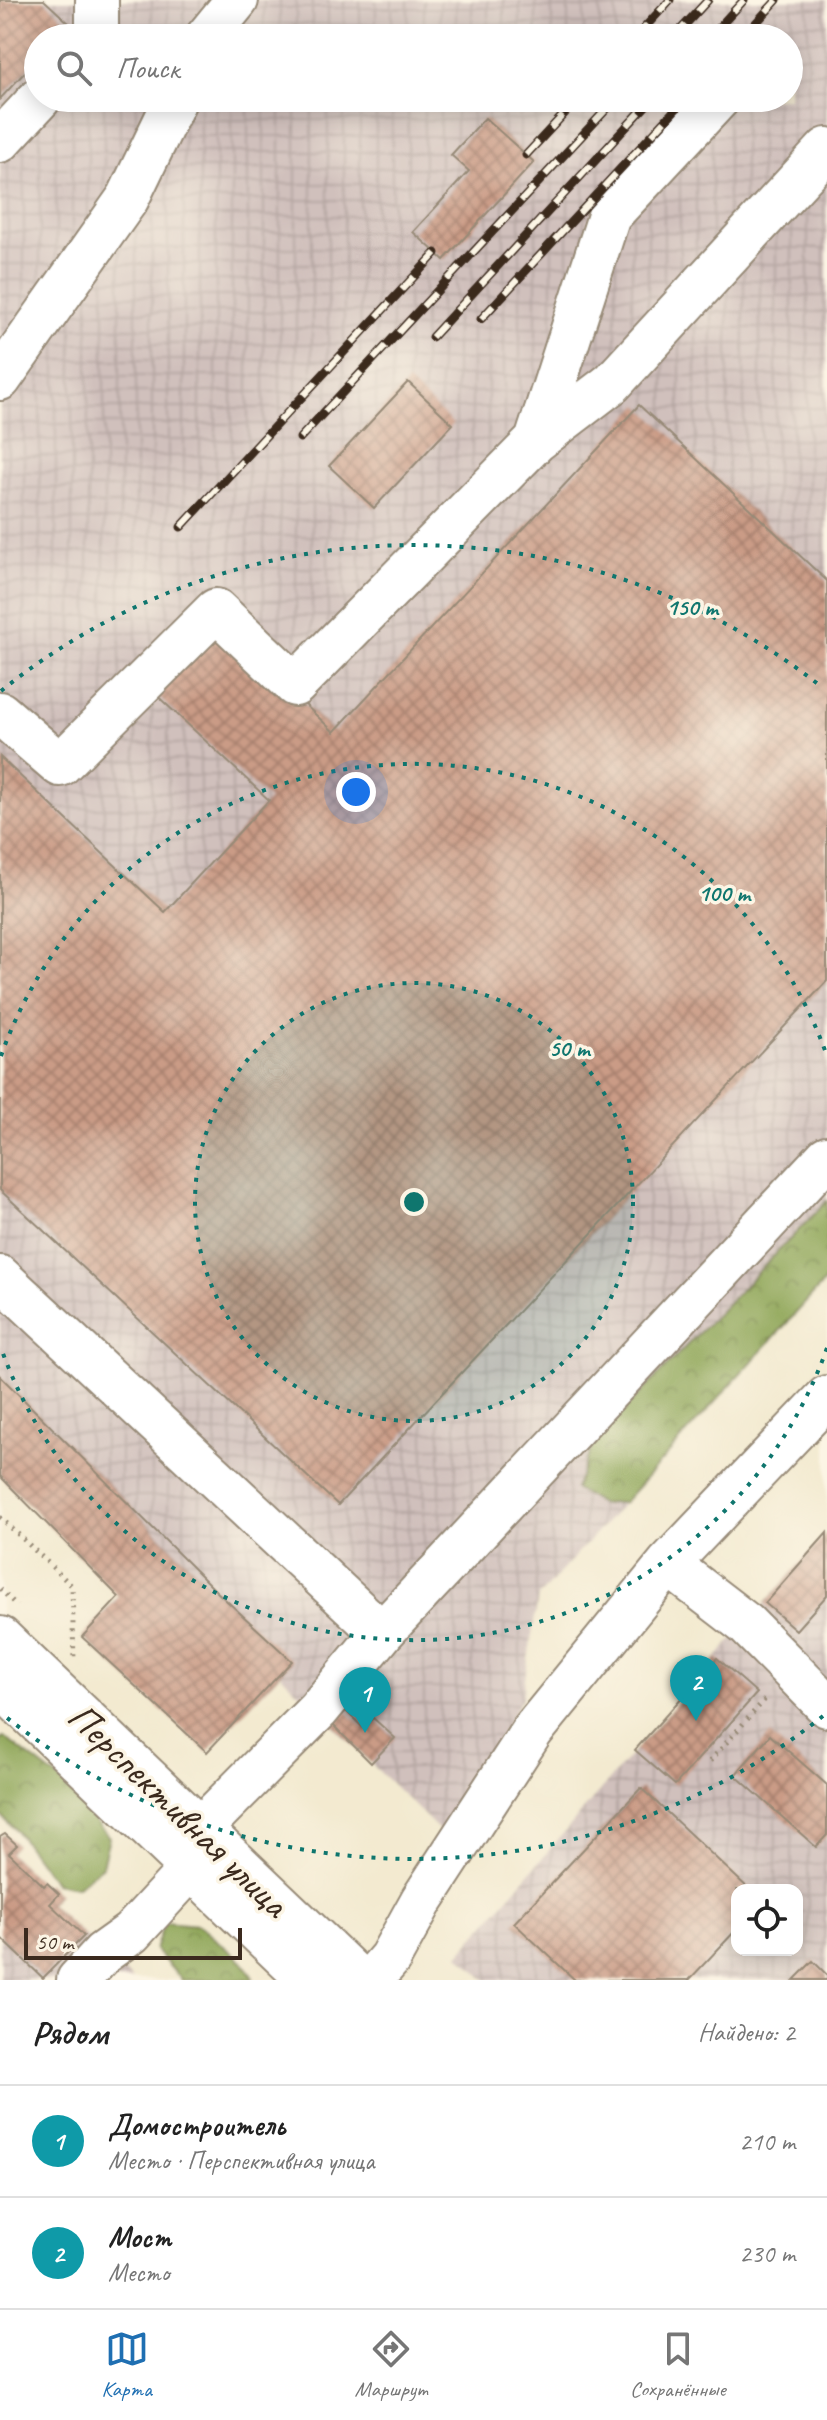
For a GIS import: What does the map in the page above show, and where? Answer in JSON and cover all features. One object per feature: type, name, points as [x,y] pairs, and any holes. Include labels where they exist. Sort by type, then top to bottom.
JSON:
[{"type":"main road","name":"Перспективная улица","points":[[0,1639],[196,1848],[310,1980]]},
{"type":"main road","name":"Перспективная улица","points":[[0,1684],[358,1980]]},
{"type":"street","points":[[97,0],[97,24]]},
{"type":"street","points":[[217,24],[237,0]]},
{"type":"street","points":[[0,141],[27,112]]},
{"type":"street","points":[[0,379],[128,198],[169,112]]},
{"type":"street","points":[[536,441],[609,216],[706,112]]},
{"type":"street","points":[[0,713],[60,765],[216,610],[295,685],[536,441],[612,383],[827,149]]},
{"type":"street","points":[[90,1966],[131,1933],[196,1848],[382,1633],[827,1157]]},
{"type":"street","points":[[0,1277],[382,1633]]},
{"type":"street","points":[[371,1980],[390,1958],[422,1900],[532,1731],[668,1564],[827,1397]]},
{"type":"street","points":[[668,1564],[746,1624],[827,1706]]},
{"type":"path","points":[[0,1517],[72,1586],[74,1663]]},
{"type":"path","points":[[710,1761],[791,1670]]},
{"type":"shaded area","points":[[0,0],[827,0],[827,1279],[538,1597],[522,1698],[444,1835],[280,1674],[207,1752],[82,1637],[118,1596],[0,1476]]},
{"type":"shaded area","points":[[827,1533],[827,1980],[486,1980],[459,1955]]},
{"type":"shaded area","points":[[5,1834],[17,1845],[10,1853],[44,1886],[47,1883],[59,1894],[50,1904],[133,1980],[0,1980],[0,1837]]},
{"type":"green space","points":[[827,1201],[827,1279],[624,1502],[602,1504],[575,1489],[595,1440]]},
{"type":"green space","points":[[4,1737],[61,1781],[109,1837],[102,1866],[76,1887],[55,1883],[14,1828],[0,1815],[0,1741]]},
{"type":"green space","points":[[164,1922],[198,1925],[242,1961],[253,1978],[182,1980],[155,1950]]},
{"type":"building","points":[[0,0],[44,0],[70,24],[24,24],[24,73],[0,99]]},
{"type":"building","points":[[485,118],[534,162],[444,260],[413,232],[469,171],[451,155]]},
{"type":"building","points":[[408,382],[453,424],[374,508],[329,466]]},
{"type":"building","points":[[639,405],[827,581],[827,981],[338,1505],[0,1190],[0,757],[165,912],[269,800],[151,690],[216,621],[334,732]]},
{"type":"building","points":[[0,1376],[216,1591],[292,1661],[207,1752],[82,1637],[119,1597],[0,1476]]},
{"type":"building","points":[[827,1533],[827,1595],[796,1630],[765,1603]]},
{"type":"building","points":[[717,1658],[757,1693],[675,1785],[635,1750]]},
{"type":"building","points":[[344,1709],[363,1728],[373,1718],[395,1738],[371,1763],[331,1723]]},
{"type":"building","points":[[770,1735],[827,1785],[827,1835],[816,1847],[735,1775]]},
{"type":"building","points":[[641,1788],[744,1884],[731,1884],[731,1935],[689,1980],[575,1980],[514,1923]]},
{"type":"building","points":[[5,1834],[17,1845],[9,1853],[44,1886],[47,1883],[59,1894],[50,1904],[84,1936],[43,1978],[0,1937],[0,1837]]},
{"type":"building","points":[[813,1961],[827,1975],[827,1980],[794,1980]]},
{"type":"railway","points":[[648,24],[670,0]]},
{"type":"railway","points":[[686,24],[708,0]]},
{"type":"railway","points":[[722,24],[744,0]]},
{"type":"railway","points":[[755,24],[777,0]]},
{"type":"railway","points":[[526,155],[566,112]]},
{"type":"railway","points":[[300,438],[604,112]]},
{"type":"railway","points":[[432,337],[640,112]]},
{"type":"railway","points":[[481,319],[673,112]]},
{"type":"railway","points":[[181,527],[436,253]]},
{"type":"place","name":"Мост","points":[[696,1721]]},
{"type":"place","name":"Домостроитель","points":[[365,1733]]}]
